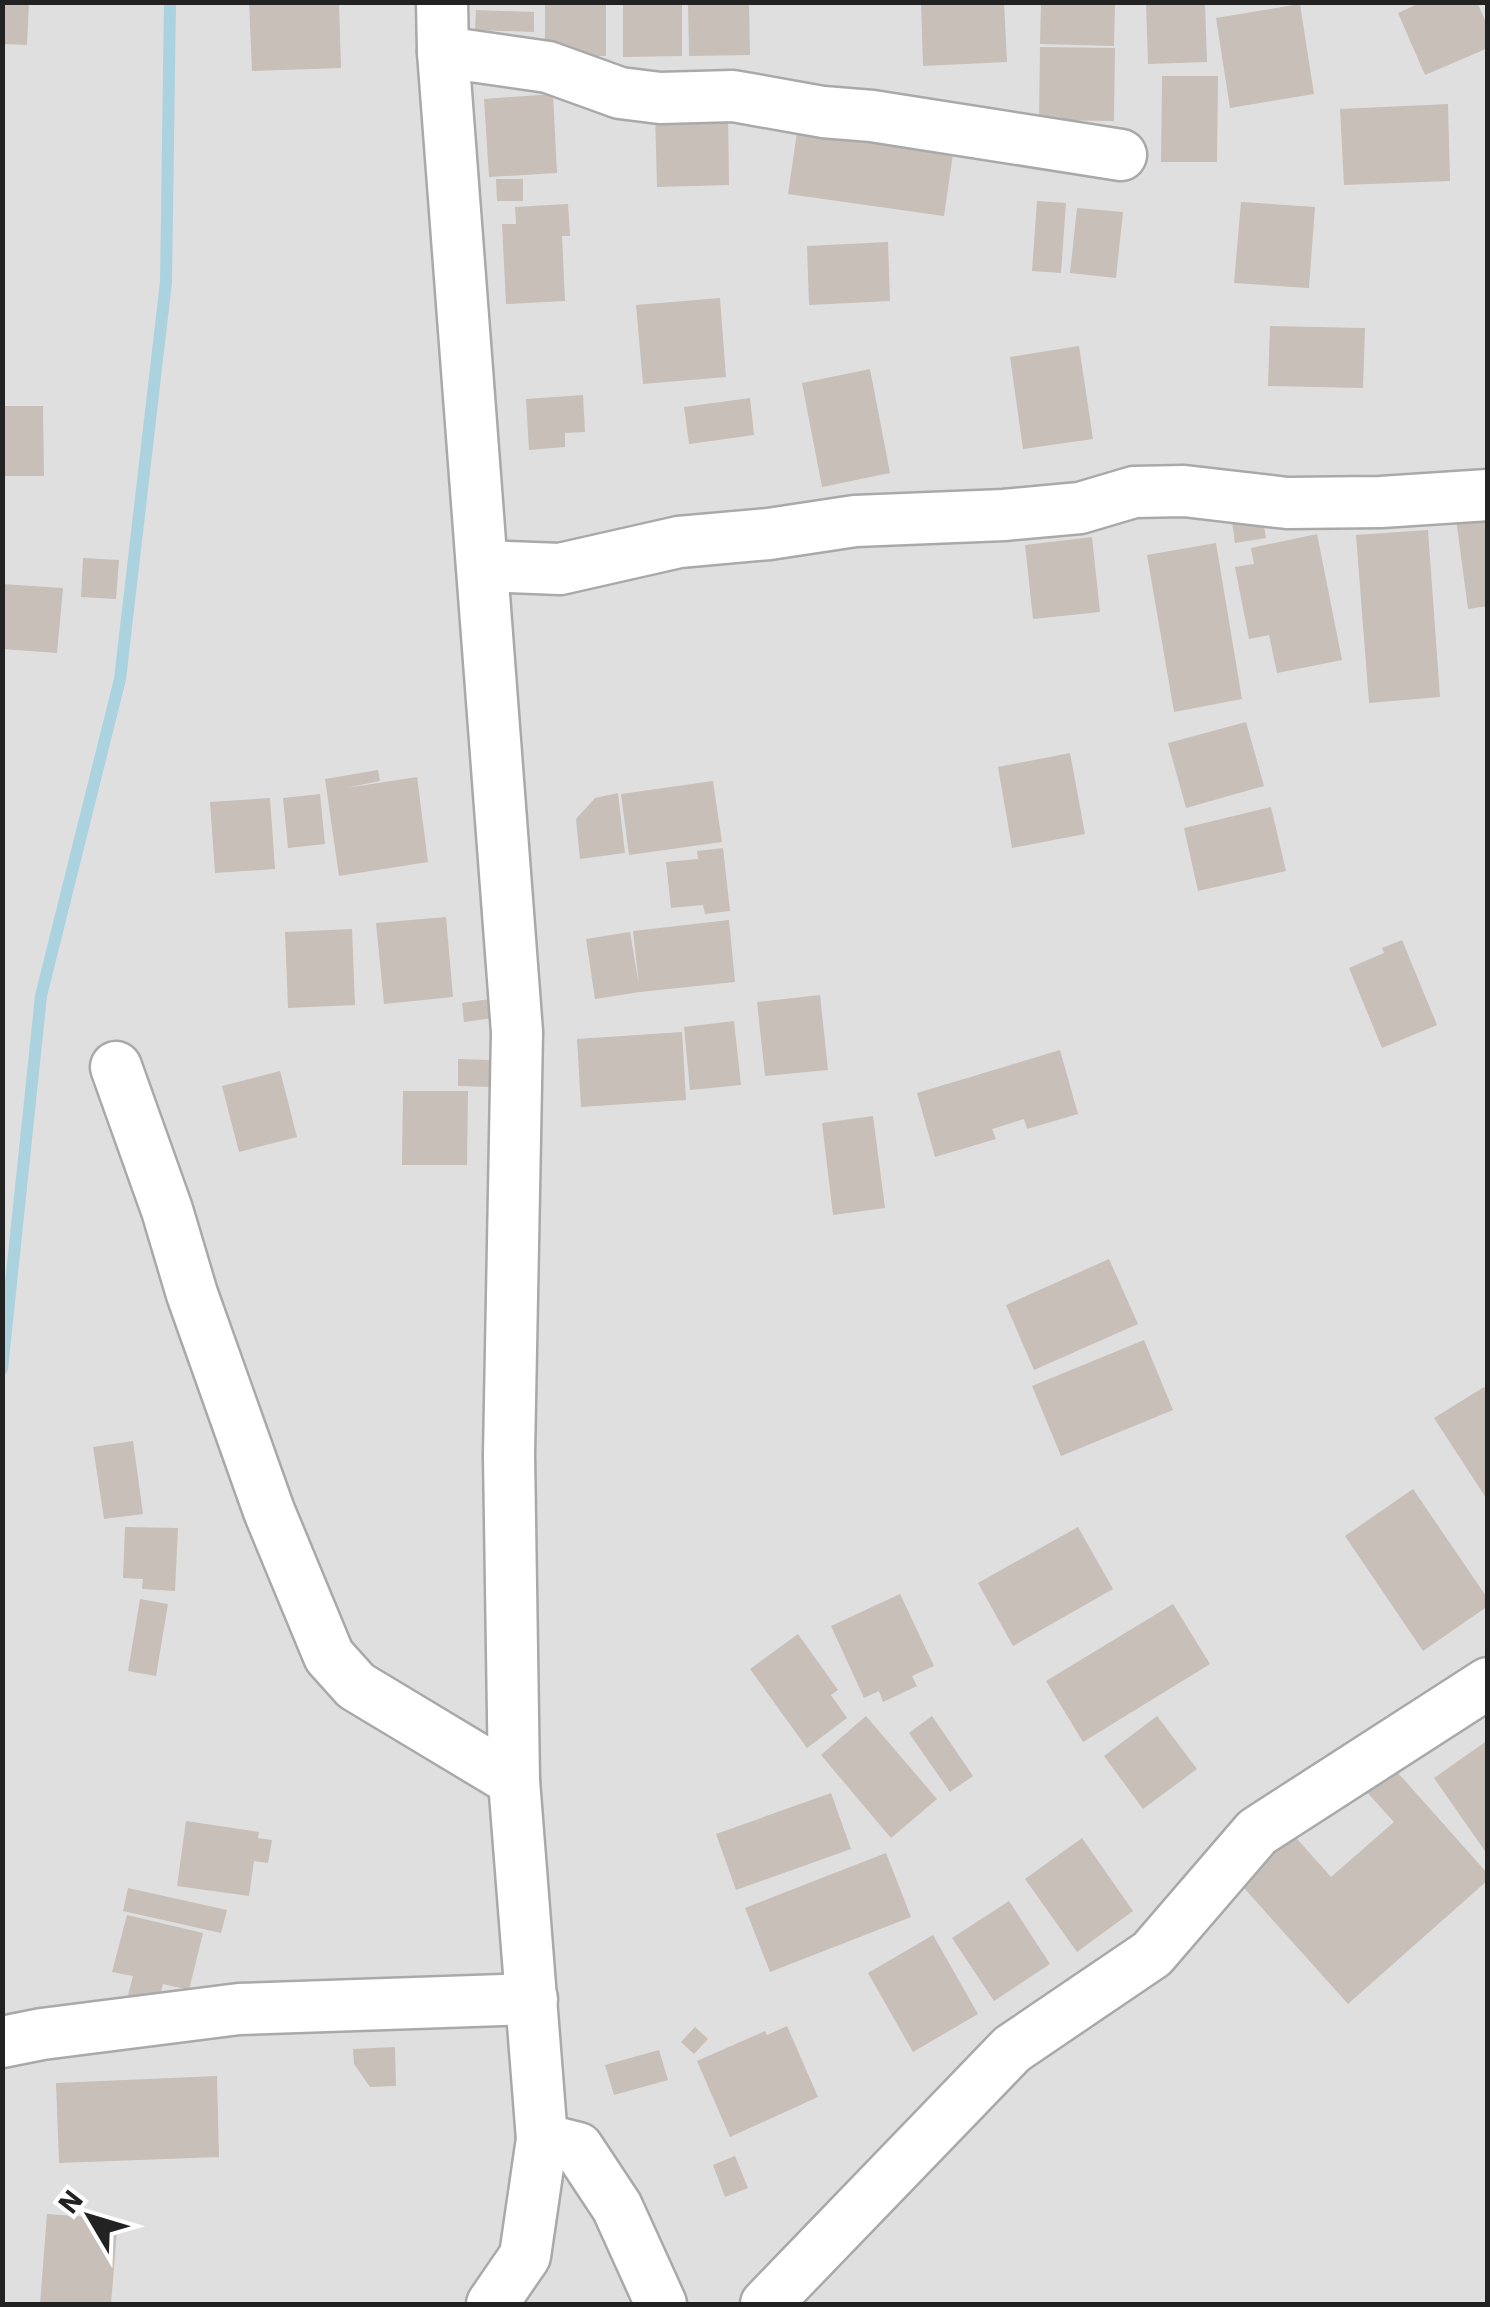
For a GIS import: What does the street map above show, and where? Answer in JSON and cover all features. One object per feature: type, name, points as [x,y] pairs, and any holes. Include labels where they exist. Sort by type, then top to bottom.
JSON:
[{"type":"street","points":[[442,2],[517,1032],[509,1456],[514,1781],[542,2139],[525,2256],[492,2304]]},
{"type":"street","points":[[443,52],[548,67],[620,92],[660,98],[732,96],[1121,155]]},
{"type":"street","points":[[482,566],[560,569],[678,542],[855,522],[1080,508],[1134,492],[1184,491],[1287,502],[1488,496]]},
{"type":"street","points":[[116,1067],[269,1510],[329,1656],[356,1686],[514,1781]]},
{"type":"street","points":[[766,2304],[1012,2050],[1152,1954],[1257,1832],[1488,1684]]},
{"type":"street","points":[[2,2042],[239,2009],[532,1999]]},
{"type":"street","points":[[542,2139],[578,2148],[617,2207],[661,2304]]},
{"type":"shaded area","points":[[3,3],[1487,3],[1487,2304],[3,2304]]},
{"type":"building","points":[[2,2],[29,2],[27,45],[2,44]]},
{"type":"building","points":[[249,2],[339,2],[341,68],[252,71]]},
{"type":"building","points":[[545,2],[606,2],[606,56],[545,56]]},
{"type":"building","points":[[623,2],[682,2],[682,56],[623,57]]},
{"type":"building","points":[[688,2],[749,2],[750,55],[689,56]]},
{"type":"building","points":[[921,2],[1004,2],[1007,62],[923,66]]},
{"type":"building","points":[[1041,2],[1115,2],[1114,46],[1040,44]]},
{"type":"building","points":[[1146,2],[1205,2],[1207,62],[1148,64]]},
{"type":"building","points":[[1422,2],[1477,2],[1488,27],[1488,48],[1425,75],[1398,13]]},
{"type":"building","points":[[1300,4],[1314,94],[1230,108],[1216,18]]},
{"type":"building","points":[[476,10],[534,12],[534,32],[475,30]]},
{"type":"building","points":[[1040,47],[1115,48],[1114,121],[1039,120]]},
{"type":"building","points":[[1162,76],[1218,76],[1217,162],[1161,162]]},
{"type":"building","points":[[553,94],[557,173],[489,177],[484,99]]},
{"type":"building","points":[[1448,104],[1450,181],[1344,185],[1340,109]]},
{"type":"building","points":[[728,111],[729,185],[657,187],[655,113]]},
{"type":"building","points":[[798,125],[954,147],[944,216],[788,194]]},
{"type":"building","points":[[496,179],[523,179],[523,201],[497,201]]},
{"type":"building","points":[[1037,201],[1066,203],[1061,273],[1032,271]]},
{"type":"building","points":[[1241,202],[1315,207],[1309,288],[1234,283]]},
{"type":"building","points":[[568,204],[570,236],[562,236],[565,301],[506,304],[502,224],[516,224],[515,207]]},
{"type":"building","points":[[1077,208],[1123,212],[1116,278],[1070,273]]},
{"type":"building","points":[[888,242],[890,301],[809,305],[807,246]]},
{"type":"building","points":[[720,298],[726,377],[643,384],[636,305]]},
{"type":"building","points":[[1270,326],[1365,328],[1363,388],[1268,386]]},
{"type":"building","points":[[1079,346],[1093,439],[1023,449],[1010,357]]},
{"type":"building","points":[[870,369],[890,473],[822,487],[802,383]]},
{"type":"building","points":[[583,395],[585,432],[565,433],[565,447],[529,450],[526,399]]},
{"type":"building","points":[[750,398],[754,435],[689,444],[684,407]]},
{"type":"building","points":[[2,406],[43,406],[44,476],[2,476]]},
{"type":"building","points":[[1260,503],[1266,538],[1235,543],[1230,508]]},
{"type":"building","points":[[1488,507],[1488,606],[1468,609],[1455,511]]},
{"type":"building","points":[[1428,530],[1440,697],[1369,703],[1356,535]]},
{"type":"building","points":[[1317,534],[1342,660],[1277,673],[1269,635],[1249,639],[1235,567],[1254,564],[1251,548]]},
{"type":"building","points":[[1092,537],[1100,612],[1033,619],[1025,545]]},
{"type":"building","points":[[1216,543],[1242,699],[1174,712],[1147,555]]},
{"type":"building","points":[[83,558],[119,560],[116,599],[81,597]]},
{"type":"building","points":[[2,584],[63,588],[57,653],[2,649]]},
{"type":"building","points":[[1246,722],[1264,786],[1186,808],[1168,743]]},
{"type":"building","points":[[1070,753],[1085,834],[1012,848],[998,767]]},
{"type":"building","points":[[378,770],[380,781],[346,788],[417,777],[428,862],[339,876],[325,779]]},
{"type":"building","points":[[713,781],[722,842],[629,855],[621,794]]},
{"type":"building","points":[[618,793],[625,853],[580,859],[576,819],[595,798]]},
{"type":"building","points":[[320,794],[325,844],[288,848],[283,798]]},
{"type":"building","points":[[270,798],[275,869],[215,873],[210,802]]},
{"type":"building","points":[[1271,807],[1286,871],[1198,891],[1184,828]]},
{"type":"building","points":[[723,848],[730,911],[705,914],[703,905],[671,908],[666,862],[698,859],[697,851]]},
{"type":"building","points":[[446,917],[453,997],[384,1004],[376,923]]},
{"type":"building","points":[[729,920],[735,982],[595,999],[586,939],[630,932],[639,985],[633,931]]},
{"type":"building","points":[[352,929],[355,1005],[288,1008],[285,932]]},
{"type":"building","points":[[1402,940],[1437,1025],[1382,1048],[1349,968],[1384,953],[1382,948]]},
{"type":"building","points":[[820,995],[828,1070],[765,1076],[757,1002]]},
{"type":"building","points":[[490,999],[493,1018],[464,1022],[462,1003]]},
{"type":"building","points":[[734,1021],[741,1085],[690,1090],[684,1027]]},
{"type":"building","points":[[682,1032],[686,1100],[581,1107],[577,1039]]},
{"type":"building","points":[[1060,1050],[1078,1114],[1027,1129],[1024,1119],[992,1129],[996,1139],[935,1157],[917,1093]]},
{"type":"building","points":[[458,1059],[491,1060],[491,1087],[458,1086]]},
{"type":"building","points":[[280,1071],[297,1137],[239,1152],[222,1086]]},
{"type":"building","points":[[403,1091],[468,1091],[467,1165],[402,1165]]},
{"type":"building","points":[[873,1116],[885,1208],[833,1215],[822,1123]]},
{"type":"building","points":[[1109,1259],[1138,1324],[1034,1370],[1006,1305]]},
{"type":"building","points":[[1144,1340],[1173,1410],[1061,1456],[1032,1386]]},
{"type":"building","points":[[1484,1387],[1488,1392],[1488,1501],[1434,1418]]},
{"type":"building","points":[[133,1441],[143,1514],[104,1519],[93,1447]]},
{"type":"building","points":[[1413,1489],[1488,1599],[1488,1606],[1423,1651],[1345,1536]]},
{"type":"building","points":[[125,1527],[178,1528],[175,1591],[142,1589],[143,1579],[123,1578]]},
{"type":"building","points":[[1078,1527],[1113,1589],[1013,1646],[978,1583]]},
{"type":"building","points":[[900,1594],[934,1666],[912,1676],[917,1686],[883,1702],[879,1691],[864,1698],[831,1626]]},
{"type":"building","points":[[140,1599],[168,1604],[156,1676],[128,1671]]},
{"type":"building","points":[[1173,1604],[1210,1664],[1083,1742],[1046,1681]]},
{"type":"building","points":[[798,1634],[838,1690],[831,1695],[847,1718],[807,1748],[750,1669]]},
{"type":"building","points":[[866,1716],[937,1799],[891,1838],[821,1755]]},
{"type":"building","points":[[932,1716],[973,1776],[950,1792],[909,1733]]},
{"type":"building","points":[[1157,1716],[1197,1769],[1143,1809],[1104,1756]]},
{"type":"building","points":[[1488,1740],[1488,1849],[1485,1851],[1434,1778]]},
{"type":"building","points":[[1391,1765],[1488,1874],[1488,1880],[1348,2004],[1236,1879],[1290,1831],[1331,1877],[1394,1822],[1364,1789]]},
{"type":"building","points":[[831,1793],[851,1849],[736,1890],[716,1834]]},
{"type":"building","points":[[186,1821],[259,1832],[258,1838],[272,1840],[268,1863],[254,1861],[249,1896],[177,1886]]},
{"type":"building","points":[[1082,1838],[1133,1911],[1077,1952],[1025,1879]]},
{"type":"building","points":[[886,1853],[911,1917],[770,1972],[745,1908]]},
{"type":"building","points":[[128,1888],[227,1910],[221,1933],[123,1911]]},
{"type":"building","points":[[1009,1901],[1050,1964],[994,2001],[952,1938]]},
{"type":"building","points":[[127,1915],[203,1933],[189,1990],[163,1984],[158,2003],[128,1995],[133,1976],[112,1972]]},
{"type":"building","points":[[933,1935],[978,2014],[913,2052],[868,1973]]},
{"type":"building","points":[[787,2026],[818,2097],[730,2137],[697,2061],[765,2031],[767,2035]]},
{"type":"building","points":[[695,2027],[708,2039],[694,2054],[681,2042]]},
{"type":"building","points":[[395,2047],[396,2086],[370,2087],[354,2064],[353,2049]]},
{"type":"building","points":[[659,2050],[668,2080],[614,2095],[605,2065]]},
{"type":"building","points":[[217,2076],[219,2157],[59,2163],[56,2083]]},
{"type":"building","points":[[735,2156],[748,2188],[725,2197],[713,2165]]},
{"type":"building","points":[[47,2214],[118,2219],[111,2304],[40,2304]]},
{"type":"waterway","points":[[2,1369],[41,996],[120,679],[166,282],[170,2]]}]
